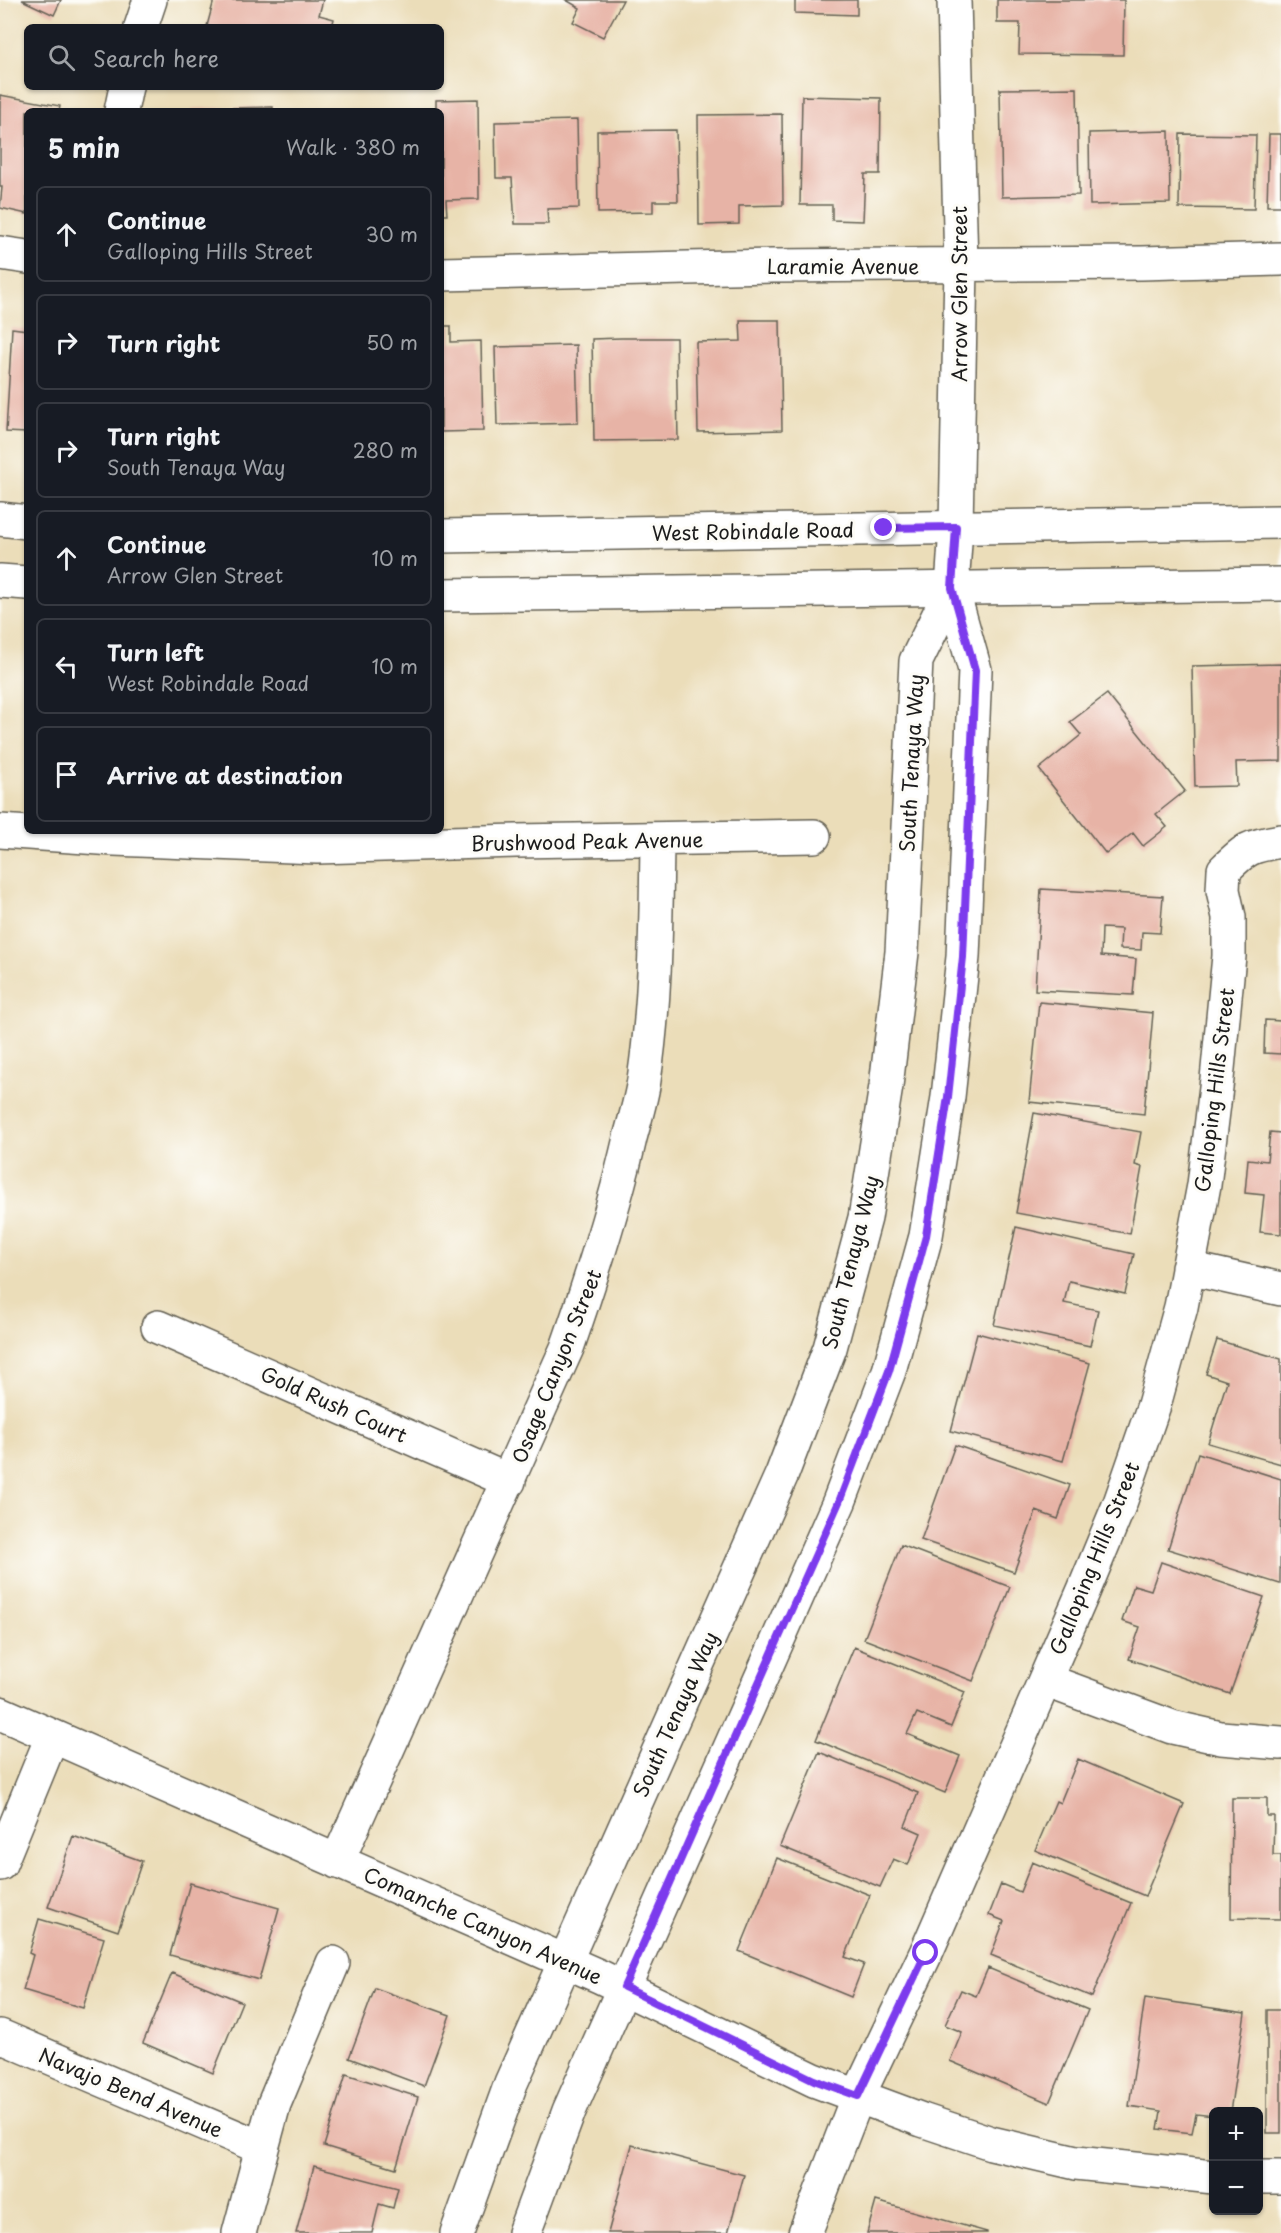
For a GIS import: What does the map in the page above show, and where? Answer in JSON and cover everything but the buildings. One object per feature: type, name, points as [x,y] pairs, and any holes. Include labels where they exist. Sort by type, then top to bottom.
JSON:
[{"type":"street","points":[[142,24],[150,0]]},
{"type":"street","name":"Arrow Glen Street","points":[[952,588],[956,527],[961,265],[954,0]]},
{"type":"street","points":[[122,108],[125,90]]},
{"type":"street","points":[[0,253],[24,257]]},
{"type":"street","name":"Laramie Avenue","points":[[444,274],[1281,260]]},
{"type":"street","points":[[0,519],[24,522]]},
{"type":"street","name":"West Robindale Road","points":[[444,536],[1281,522]]},
{"type":"street","points":[[0,581],[24,584]]},
{"type":"street","points":[[444,595],[1281,584]]},
{"type":"street","points":[[524,2233],[569,2111],[839,1502],[889,1371],[926,1236],[948,1097],[963,957],[975,670],[952,588]]},
{"type":"street","name":"South Tenaya Way","points":[[457,2233],[511,2083],[782,1474],[830,1348],[865,1218],[886,1086],[902,952],[916,661],[952,588]]},
{"type":"street","name":"Brushwood Peak Avenue","points":[[0,831],[24,832]]},
{"type":"street","name":"Brushwood Peak Avenue","points":[[49,834],[317,848],[814,836]]},
{"type":"street","name":"Osage Canyon Street","points":[[337,1862],[567,1348],[597,1264],[644,1082],[656,940],[657,839]]},
{"type":"street","name":"Galloping Hills Street","points":[[805,2233],[858,2096],[926,1953],[1120,1503],[1146,1427],[1181,1308],[1204,1185],[1229,956],[1229,917],[1223,890],[1224,870],[1243,851],[1260,844],[1281,841]]},
{"type":"street","points":[[1188,1268],[1281,1288]]},
{"type":"street","name":"Gold Rush Court","points":[[158,1327],[509,1481]]},
{"type":"street","points":[[1045,1680],[1172,1727],[1221,1738],[1281,1743]]},
{"type":"street","name":"Comanche Canyon Avenue","points":[[0,1713],[624,1987],[814,2080],[991,2143],[1077,2163],[1209,2176]]},
{"type":"street","points":[[0,1864],[52,1737]]},
{"type":"street","points":[[239,2233],[274,2104],[333,1963]]},
{"type":"street","name":"Navajo Bend Avenue","points":[[0,2036],[262,2148]]},
{"type":"street","points":[[1263,2177],[1281,2177]]},
{"type":"route","points":[[884,528],[956,527],[952,588],[975,670],[963,957],[948,1097],[926,1236],[889,1371],[839,1502],[624,1987],[814,2080],[858,2096],[926,1953]]}]
